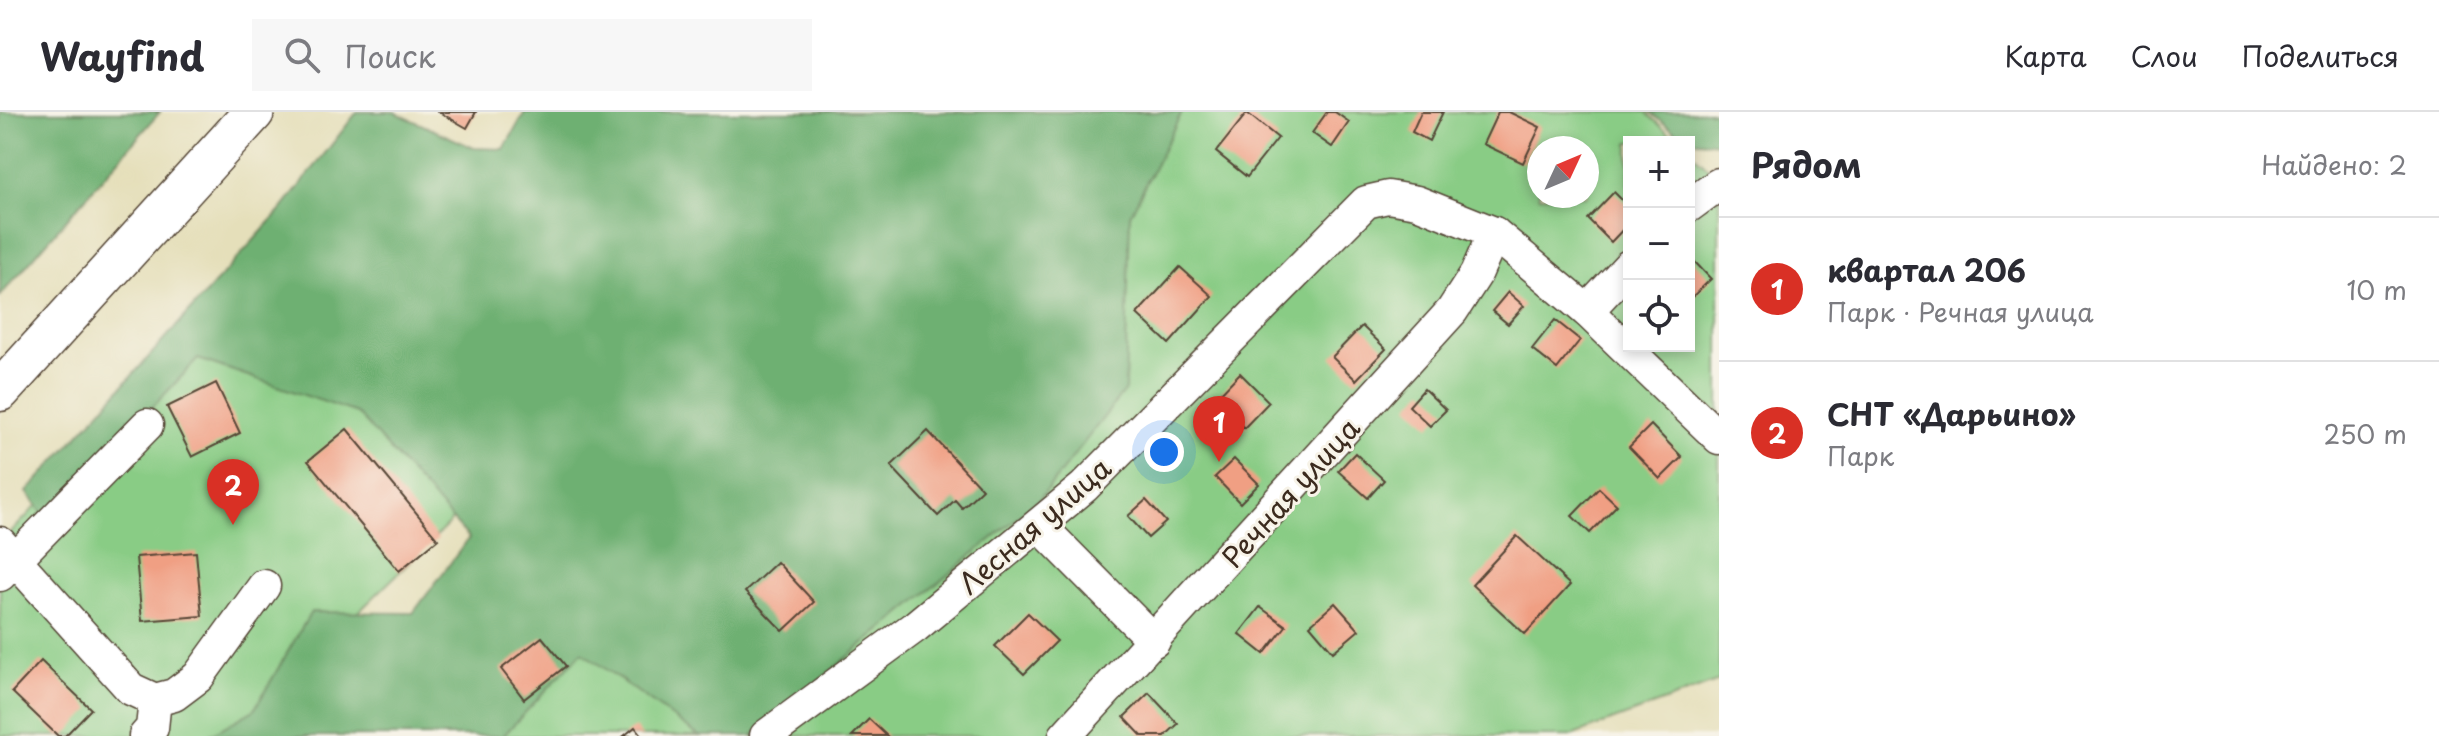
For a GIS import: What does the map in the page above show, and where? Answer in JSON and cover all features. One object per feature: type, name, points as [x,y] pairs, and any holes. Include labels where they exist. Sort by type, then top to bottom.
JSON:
[{"type":"main road","points":[[0,391],[254,112]]},
{"type":"street","points":[[1695,202],[1719,184]]},
{"type":"street","name":"Лесная улица","points":[[766,736],[916,626],[1084,487],[1366,202],[1388,197],[1417,202],[1494,233]]},
{"type":"street","points":[[1494,233],[1587,311],[1719,438]]},
{"type":"street","name":"Речная улица","points":[[1065,736],[1452,311],[1476,274],[1494,233]]},
{"type":"street","points":[[1587,311],[1623,272]]},
{"type":"street","points":[[147,425],[5,559],[131,689],[155,700],[174,695],[198,677],[264,586]]},
{"type":"street","points":[[1039,525],[1154,641]]},
{"type":"street","points":[[145,736],[152,728],[155,700]]},
{"type":"green space","points":[[0,112],[160,112],[0,296]]},
{"type":"green space","points":[[357,112],[394,112],[474,148],[504,149],[525,112],[1182,112],[1130,215],[1125,390],[1040,499],[752,736],[699,736],[582,652],[503,736],[208,736],[254,710],[311,612],[413,613],[469,538],[357,413],[198,359],[47,519],[27,492],[281,210]]},
{"type":"green space","points":[[1138,112],[1645,112],[1672,136],[1623,136],[1623,352],[1695,352],[1695,156],[1719,177],[1719,681],[1571,736],[463,736]]},
{"type":"green space","points":[[1649,112],[1719,112],[1719,143],[1695,141],[1695,136],[1681,136]]},
{"type":"green space","points":[[244,288],[467,506],[232,736],[0,736],[0,544]]},
{"type":"building","points":[[439,112],[476,112],[467,128]]},
{"type":"building","points":[[1327,112],[1335,112],[1349,122],[1332,147],[1312,133]]},
{"type":"building","points":[[1421,112],[1443,112],[1429,141],[1412,132]]},
{"type":"building","points":[[1498,112],[1509,112],[1540,127],[1536,136],[1527,136],[1527,155],[1523,163],[1483,144]]},
{"type":"building","points":[[1247,113],[1278,138],[1247,177],[1216,152]]},
{"type":"building","points":[[1614,192],[1623,201],[1623,229],[1611,242],[1588,219]]},
{"type":"building","points":[[1695,262],[1711,279],[1695,294]]},
{"type":"building","points":[[1180,267],[1212,296],[1169,344],[1137,314]]},
{"type":"building","points":[[1508,292],[1524,306],[1508,324],[1492,311]]},
{"type":"building","points":[[1555,320],[1580,340],[1557,369],[1532,349]]},
{"type":"building","points":[[1362,326],[1386,349],[1356,380],[1332,357]]},
{"type":"building","points":[[1240,373],[1269,402],[1244,428],[1215,399]]},
{"type":"building","points":[[216,383],[240,433],[192,457],[167,407]]},
{"type":"building","points":[[1424,389],[1446,410],[1430,426],[1409,406]]},
{"type":"building","points":[[1651,425],[1682,457],[1660,479],[1629,447]]},
{"type":"building","points":[[347,429],[438,539],[399,571],[308,461]]},
{"type":"building","points":[[928,431],[982,489],[962,508],[955,500],[938,516],[891,466]]},
{"type":"building","points":[[1355,453],[1384,480],[1368,498],[1338,471]]},
{"type":"building","points":[[1234,459],[1259,484],[1240,503],[1215,477]]},
{"type":"building","points":[[1599,488],[1617,505],[1590,533],[1572,516]]},
{"type":"building","points":[[1146,500],[1166,522],[1148,538],[1128,516]]},
{"type":"building","points":[[1517,536],[1570,585],[1525,634],[1472,585]]},
{"type":"building","points":[[196,552],[202,616],[142,621],[136,557]]},
{"type":"building","points":[[777,562],[814,602],[783,631],[745,592]]},
{"type":"building","points":[[1335,603],[1359,630],[1333,652],[1310,625]]},
{"type":"building","points":[[1260,607],[1286,626],[1264,654],[1239,634]]},
{"type":"building","points":[[1028,613],[1057,641],[1024,674],[995,646]]},
{"type":"building","points":[[542,637],[566,666],[524,699],[501,669]]},
{"type":"building","points":[[41,661],[91,709],[65,736],[58,736],[12,692]]},
{"type":"building","points":[[1149,693],[1178,724],[1165,736],[1142,736],[1124,717]]},
{"type":"building","points":[[869,719],[887,736],[852,736]]},
{"type":"building","points":[[635,727],[642,736],[624,736]]},
{"type":"place","name":"квартал 206","points":[[1219,462]]},
{"type":"place","name":"СНТ «Дарьино»","points":[[233,525]]}]
